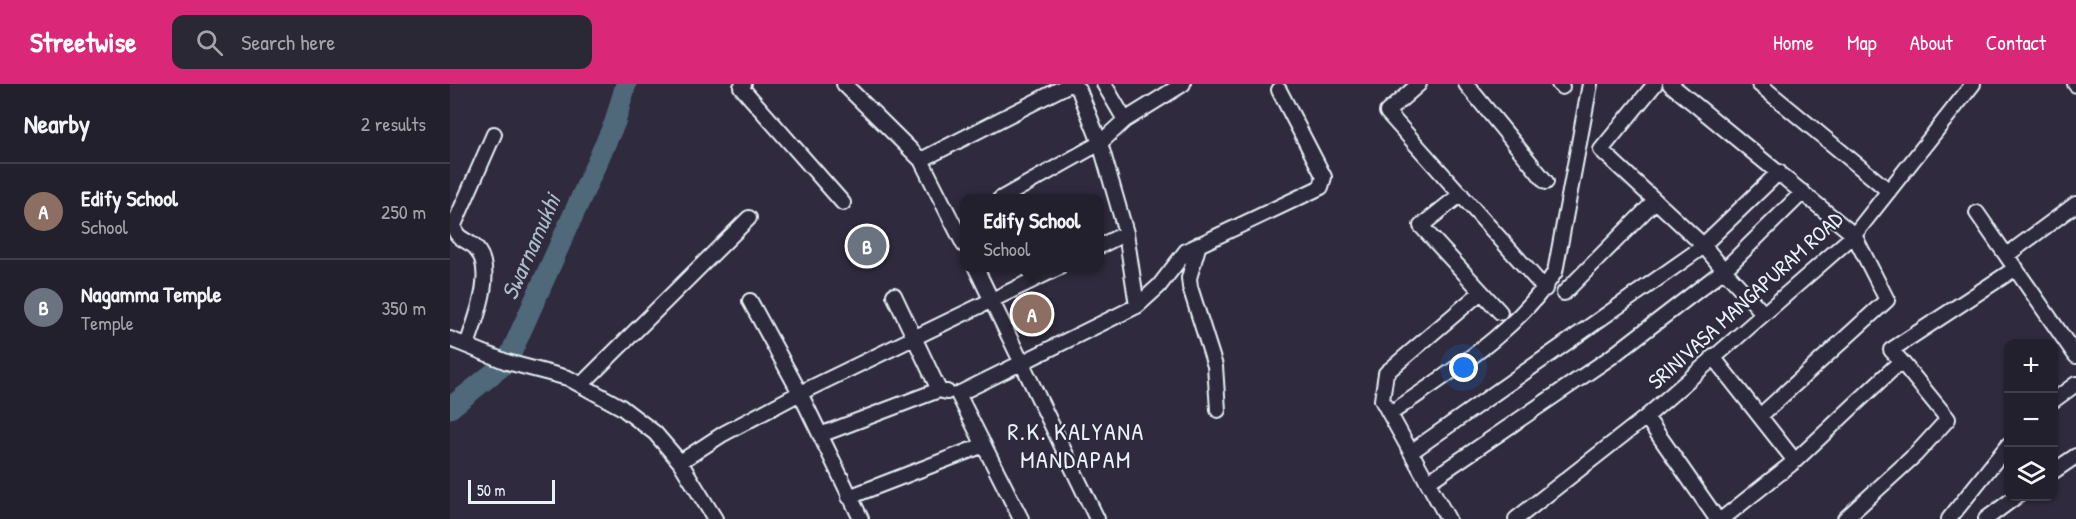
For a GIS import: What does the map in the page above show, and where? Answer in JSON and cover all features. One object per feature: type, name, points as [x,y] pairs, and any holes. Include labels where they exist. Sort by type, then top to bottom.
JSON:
[{"type":"street","points":[[744,84],[741,87],[843,202]]},
{"type":"street","points":[[843,84],[921,160],[959,221]]},
{"type":"street","points":[[921,160],[1071,84],[1079,90],[1100,143],[1126,233],[1137,306]]},
{"type":"street","points":[[1104,84],[1125,120]]},
{"type":"street","points":[[1007,194],[1100,143],[1125,120],[1183,84]]},
{"type":"street","points":[[1419,84],[1387,112],[1545,288]]},
{"type":"street","points":[[1466,84],[1546,182]]},
{"type":"street","points":[[1390,414],[1494,341],[1545,288],[1555,272],[1590,84]]},
{"type":"street","points":[[1655,84],[1601,150],[1703,245],[1763,313]]},
{"type":"street","points":[[1670,84],[1854,235],[1887,300],[1760,416]]},
{"type":"street","points":[[1759,84],[1889,191]]},
{"type":"street","name":"SRINIVASA MANGAPURAM ROAD","points":[[1516,519],[1646,417],[1854,235],[1973,84]]},
{"type":"street","points":[[820,435],[939,390],[958,394],[1137,306],[1159,286],[1179,257],[1199,244],[1317,191],[1324,183],[1324,177],[1279,90]]},
{"type":"street","points":[[466,345],[482,301],[483,264],[475,248],[457,235],[454,225],[494,134]]},
{"type":"street","points":[[1411,452],[1703,245],[1779,172]]},
{"type":"street","points":[[1428,482],[1611,357],[1724,270],[1803,192]]},
{"type":"street","points":[[1461,194],[1421,226],[1500,312]]},
{"type":"street","points":[[1564,293],[1655,201]]},
{"type":"street","points":[[2007,255],[2076,204]]},
{"type":"street","points":[[1977,213],[2076,356]]},
{"type":"street","points":[[580,385],[749,218]]},
{"type":"street","points":[[1104,244],[1126,233]]},
{"type":"street","points":[[1199,244],[1189,278],[1190,287],[1215,366],[1218,410]]},
{"type":"street","points":[[1845,519],[1916,454],[1948,419],[1891,350],[2016,268]]},
{"type":"street","points":[[979,272],[1097,519]]},
{"type":"street","points":[[680,462],[723,434],[800,393],[1048,272]]},
{"type":"street","points":[[1448,519],[1382,400],[1386,373],[1481,292]]},
{"type":"street","points":[[894,295],[939,390]]},
{"type":"street","points":[[750,301],[800,393],[861,519]]},
{"type":"street","points":[[450,339],[507,362],[568,378],[621,407],[655,433],[680,462],[714,519]]},
{"type":"street","points":[[1713,357],[1795,461]]},
{"type":"street","points":[[1722,519],[1795,461],[1901,361]]},
{"type":"street","points":[[2058,397],[2076,384]]},
{"type":"street","points":[[958,394],[1021,519]]},
{"type":"street","points":[[1646,417],[1717,519]]},
{"type":"street","points":[[849,497],[984,445]]},
{"type":"street","points":[[1949,519],[2006,447]]},
{"type":"street","points":[[2058,468],[2076,456]]},
{"type":"street","points":[[1986,519],[2010,501]]},
{"type":"waterway","name":"Swarnamukhi","points":[[450,408],[507,362],[615,122],[626,84]]},
{"type":"place","name":"Nagamma Temple","points":[[867,246]]},
{"type":"place","name":"Edify School","points":[[1032,314]]},
{"type":"district","name":"R.K. KALYANA MANDAPAM","points":[[1076,446]]}]
